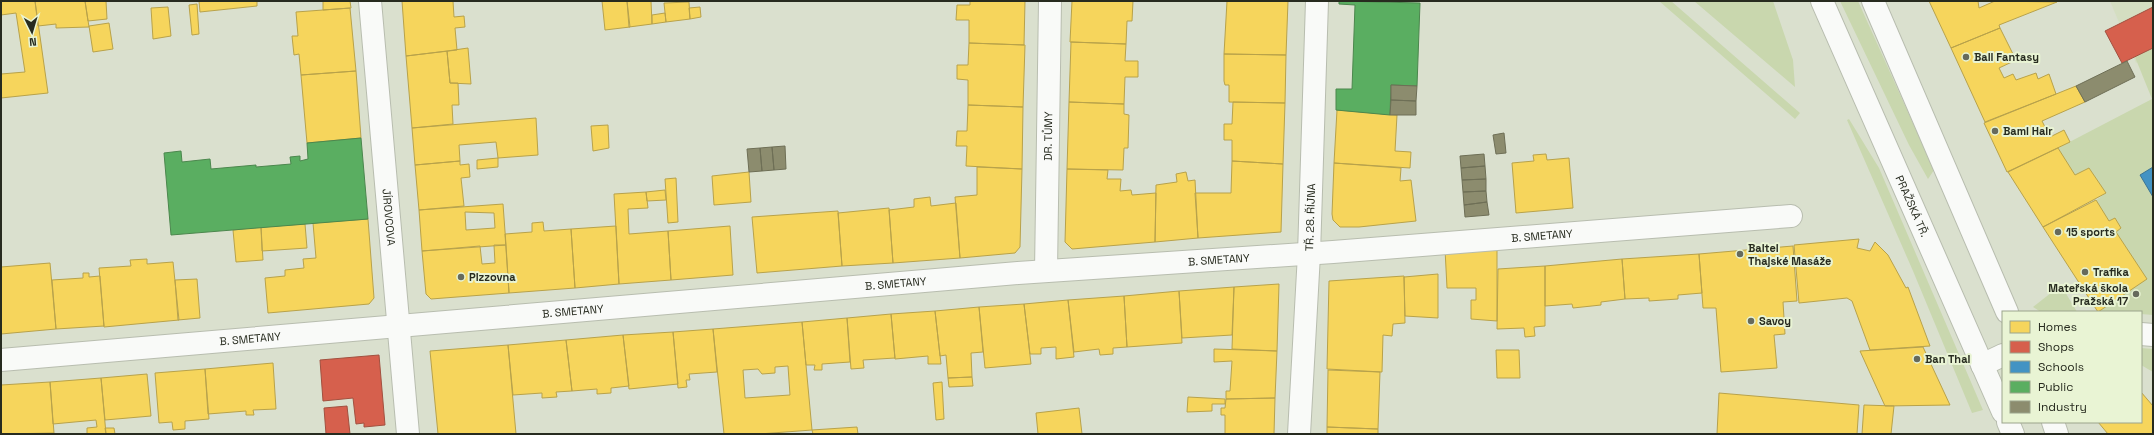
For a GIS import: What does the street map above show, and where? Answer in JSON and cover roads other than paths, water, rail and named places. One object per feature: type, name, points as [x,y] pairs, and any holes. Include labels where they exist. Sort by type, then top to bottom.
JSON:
[{"type":"street","name":"JÍROVCOVA","points":[[370,1],[408,434]]},
{"type":"street","name":"DR. TŮMY","points":[[1046,271],[1050,1]]},
{"type":"street","name":"TŘ. 28. ŘÍJNA","points":[[1299,434],[1309,254],[1317,1]]},
{"type":"street","name":"PRAŽSKÁ TŘ.","points":[[1822,1],[2002,410]]},
{"type":"street","points":[[1873,1],[2007,311]]},
{"type":"street","name":"B. SMETANY","points":[[1,360],[1046,271],[1309,254],[1791,216]]},
{"type":"street","points":[[2142,334],[2153,335]]},
{"type":"street","points":[[1982,365],[2002,355]]},
{"type":"street","points":[[2008,423],[2013,434]]},
{"type":"street","points":[[2052,423],[2057,434]]},
{"type":"place","name":"Ball Fantasy","points":[[1966,57]]},
{"type":"place","name":"Bami Hair","points":[[1995,131]]},
{"type":"place","name":"15 sports","points":[[2058,232]]},
{"type":"place","name":"Baitei Thajské Masáže","points":[[1740,254]]},
{"type":"place","name":"Trafika","points":[[2085,272]]},
{"type":"place","name":"Pizzovna","points":[[461,277]]},
{"type":"place","name":"Mateřská škola Pražská 17","points":[[2136,294]]},
{"type":"place","name":"Savoy","points":[[1751,321]]},
{"type":"place","name":"Ban Thai","points":[[1917,359]]}]
